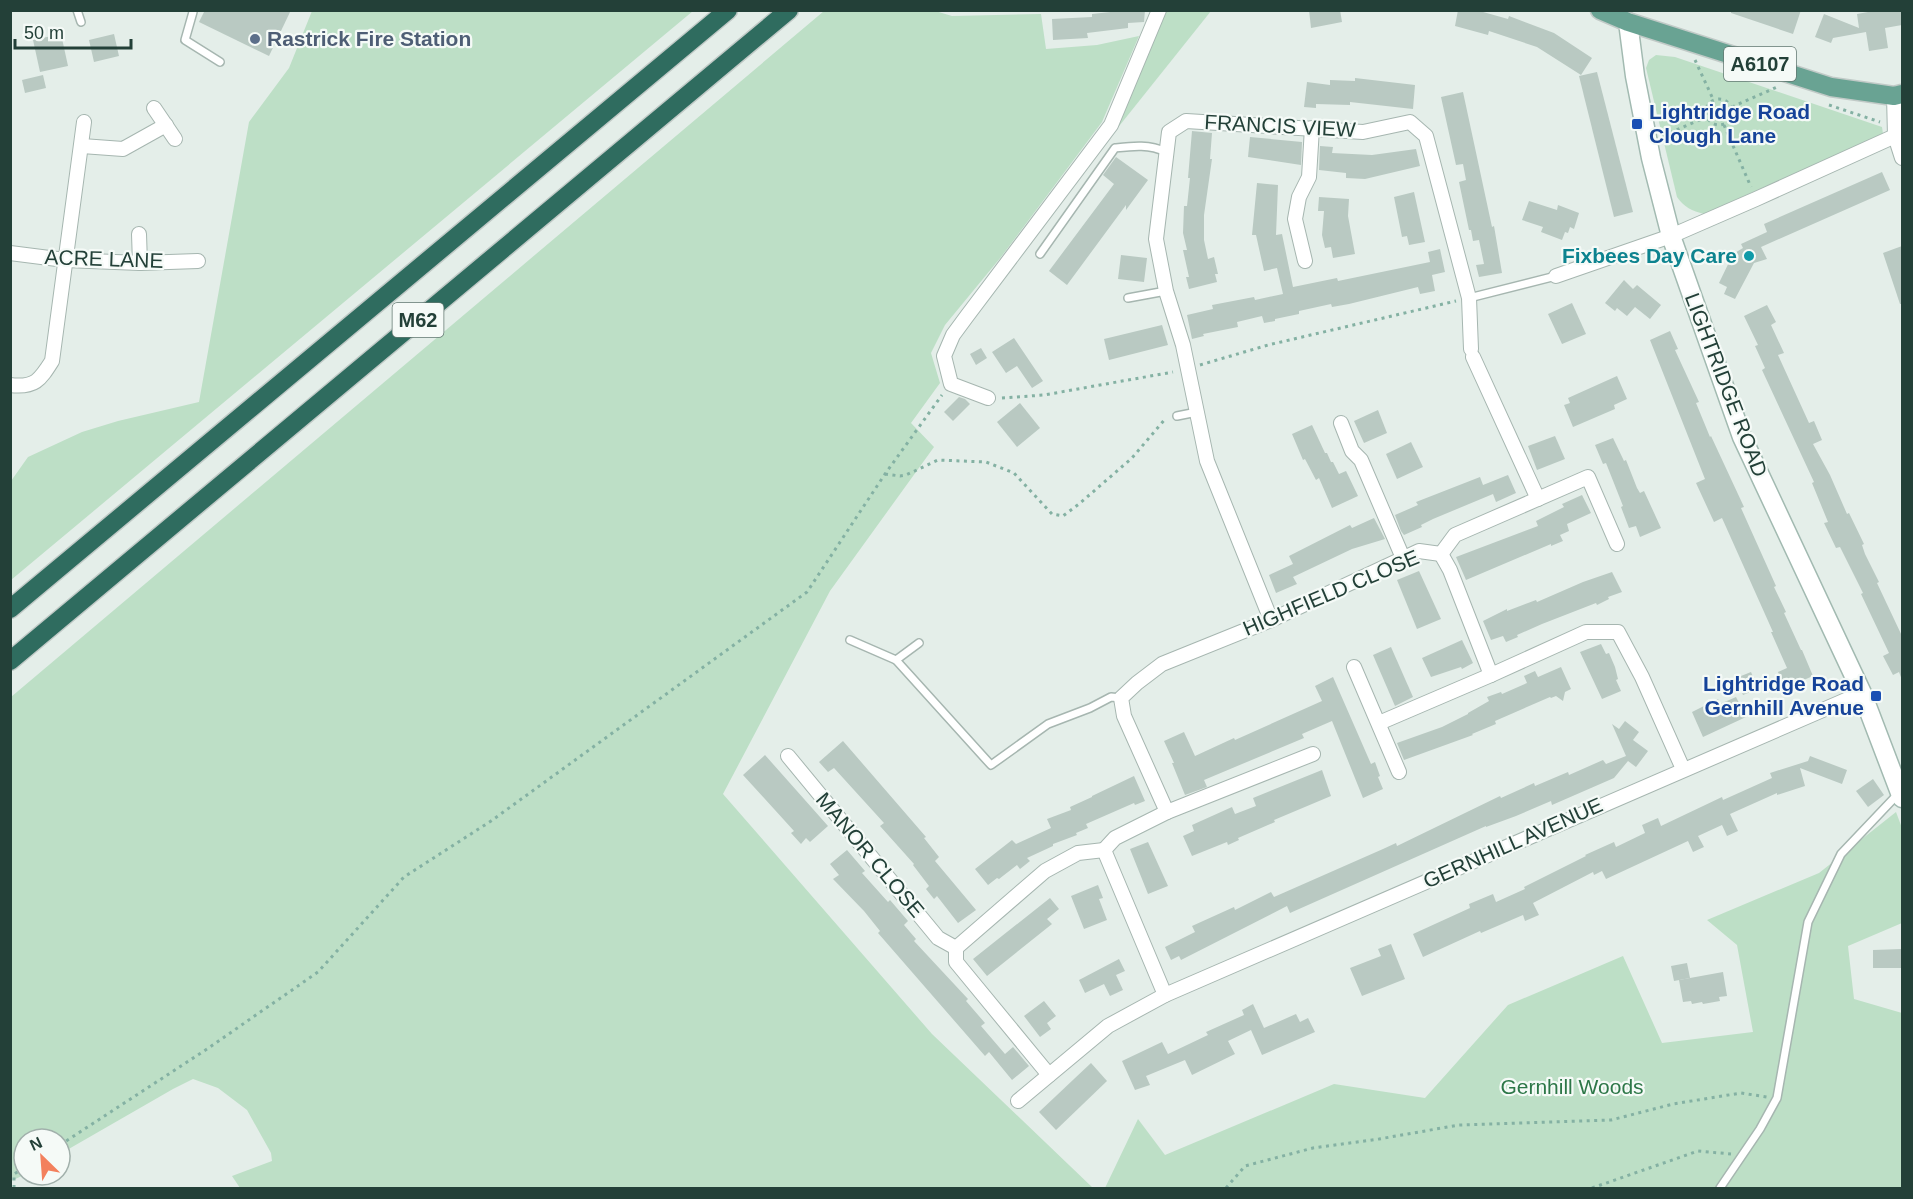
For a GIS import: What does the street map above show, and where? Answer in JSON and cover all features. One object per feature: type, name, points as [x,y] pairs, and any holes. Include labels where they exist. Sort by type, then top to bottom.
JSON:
[{"type":"highway","name":"M62","points":[[10,609],[728,10]]},
{"type":"highway","name":"M62","points":[[10,661],[789,10]]},
{"type":"main road","name":"A6107","points":[[1600,10],[1628,22],[1832,87],[1898,95]]},
{"type":"street","points":[[988,398],[951,384],[944,356],[953,335],[1111,125],[1159,10]]},
{"type":"street","name":"LIGHTRIDGE ROAD","points":[[1628,22],[1635,76],[1648,143],[1671,236],[1742,436],[1862,693],[1901,795]]},
{"type":"street","points":[[1898,95],[1895,136],[1902,158]]},
{"type":"street","points":[[154,108],[175,139]]},
{"type":"street","name":"FRANCIS VIEW","points":[[1271,620],[1207,461],[1183,345],[1166,291],[1156,239],[1169,132],[1186,121],[1363,132],[1410,122],[1426,136],[1469,298],[1472,353],[1538,499]]},
{"type":"street","points":[[10,385],[23,387],[40,379],[52,361],[84,122]]},
{"type":"street","points":[[82,146],[123,149],[165,125]]},
{"type":"street","points":[[1305,261],[1295,219],[1299,197],[1309,177],[1312,128]]},
{"type":"street","points":[[1556,276],[1671,236],[1895,136]]},
{"type":"street","points":[[139,234],[140,263]]},
{"type":"street","name":"ACRE LANE","points":[[10,253],[65,260],[140,263],[198,261]]},
{"type":"street","points":[[1341,423],[1352,451],[1361,460],[1403,558]]},
{"type":"street","name":"HIGHFIELD CLOSE","points":[[1121,698],[1162,664],[1271,620],[1419,551],[1441,554],[1455,535],[1588,477],[1617,544]]},
{"type":"street","points":[[1441,554],[1491,675]]},
{"type":"street","points":[[1379,723],[1586,632],[1618,632],[1642,676],[1683,769]]},
{"type":"street","points":[[1354,667],[1400,772]]},
{"type":"street","name":"GERNHILL AVENUE","points":[[1018,1101],[1108,1026],[1165,995],[1862,693]]},
{"type":"street","points":[[1121,698],[1124,716],[1167,812]]},
{"type":"street","points":[[1049,1075],[956,962],[956,948],[1045,872],[1078,853],[1104,850],[1115,838],[1167,812],[1313,754]]},
{"type":"street","name":"MANOR CLOSE","points":[[788,756],[938,938],[956,948]]},
{"type":"street","points":[[1104,850],[1165,995]]},
{"type":"lane","points":[[77,10],[81,22]]},
{"type":"lane","points":[[193,12],[185,40],[220,62]]},
{"type":"lane","points":[[1040,254],[1115,148],[1156,147],[1166,152]]},
{"type":"lane","points":[[1469,298],[1556,276]]},
{"type":"lane","points":[[1128,298],[1166,291]]},
{"type":"lane","points":[[1177,416],[1197,412]]},
{"type":"lane","points":[[850,640],[896,660],[991,765],[1048,724],[1112,697],[1121,698]]},
{"type":"lane","points":[[896,660],[919,643]]},
{"type":"lane","points":[[1720,1188],[1777,1098],[1808,922],[1841,854],[1901,795]]},
{"type":"path","points":[[1695,60],[1713,99]]},
{"type":"path","points":[[1732,107],[1778,87]]},
{"type":"path","points":[[1713,99],[1724,99],[1732,107],[1732,117],[1724,125],[1713,125],[1706,117],[1706,106],[1713,99]]},
{"type":"path","points":[[1648,143],[1706,117]]},
{"type":"path","points":[[1724,125],[1756,199]]},
{"type":"path","points":[[988,398],[1044,395],[1187,369],[1268,345],[1469,298]]},
{"type":"path","points":[[72,1136],[207,1049],[318,972],[404,877],[501,814],[807,592],[885,474],[951,384]]},
{"type":"path","points":[[885,474],[906,475],[938,460],[986,462],[1014,473],[1052,514],[1063,516],[1132,458],[1167,416]]},
{"type":"path","points":[[1226,1188],[1245,1166],[1313,1148],[1379,1140],[1459,1125],[1611,1120],[1673,1104],[1741,1093],[1777,1098]]},
{"type":"path","points":[[1592,1188],[1698,1151],[1743,1155]]},
{"type":"green space","points":[[932,10],[952,16],[1041,14],[1046,49],[1097,45],[1139,36],[1102,122],[1001,257],[945,325],[931,353],[940,383],[911,423],[934,447],[830,591],[723,794],[932,1034],[1093,1188],[240,1188],[232,1176],[272,1161],[271,1153],[247,1110],[218,1088],[193,1079],[72,1147],[72,1127],[12,1127],[11,1181],[11,697],[824,11]]},
{"type":"green space","points":[[312,11],[693,11],[11,580],[11,481],[28,457],[82,432],[199,402],[249,122],[289,68]]},
{"type":"green space","points":[[1164,11],[1211,11],[1112,135]]},
{"type":"green space","points":[[1656,55],[1675,57],[1882,127],[1883,134],[1704,214],[1685,206],[1677,197],[1646,68],[1649,60]]},
{"type":"green space","name":"Gernhill Woods","points":[[1896,812],[1902,828],[1902,923],[1848,946],[1854,999],[1902,1013],[1902,1188],[1105,1188],[1138,1119],[1165,1155],[1334,1084],[1425,1098],[1508,1005],[1623,956],[1662,1043],[1753,1032],[1737,945],[1707,920],[1819,873]]},
{"type":"building","name":"Rastrick Fire Station","points":[[205,10],[291,10],[269,56],[199,22]]},
{"type":"building","points":[[1145,10],[1144,22],[1128,23],[1128,28],[1087,33],[1088,38],[1053,40],[1052,19],[1092,17],[1092,14]]},
{"type":"building","points":[[1309,10],[1340,10],[1342,22],[1311,28]]},
{"type":"building","points":[[1458,10],[1476,10],[1508,19],[1509,16],[1554,33],[1592,58],[1581,75],[1537,47],[1489,31],[1488,35],[1455,26]]},
{"type":"building","points":[[1731,10],[1801,10],[1793,34],[1731,13]]},
{"type":"building","points":[[1879,10],[1902,10],[1902,25],[1885,28],[1888,48],[1869,51],[1866,32],[1833,38],[1831,43],[1815,37],[1824,14],[1859,28],[1857,14]]},
{"type":"building","points":[[61,34],[68,66],[40,72],[33,40]]},
{"type":"building","points":[[114,34],[119,56],[94,62],[89,40]]},
{"type":"building","points":[[1597,72],[1633,212],[1614,217],[1579,76]]},
{"type":"building","points":[[43,75],[46,88],[25,93],[22,80]]},
{"type":"building","points":[[1355,78],[1415,85],[1413,109],[1350,102],[1350,105],[1316,104],[1316,108],[1304,107],[1307,82],[1330,85],[1330,80],[1355,81]]},
{"type":"building","points":[[1463,92],[1492,227],[1494,226],[1502,273],[1479,277],[1476,265],[1484,264],[1479,240],[1473,241],[1471,230],[1469,230],[1459,182],[1466,180],[1463,164],[1456,165],[1441,97]]},
{"type":"building","points":[[1192,131],[1212,133],[1210,159],[1212,159],[1204,215],[1204,240],[1208,259],[1214,257],[1218,274],[1215,274],[1217,282],[1189,289],[1186,277],[1189,277],[1183,250],[1187,250],[1183,233],[1184,206],[1187,206],[1190,178],[1188,178]]},
{"type":"building","points":[[1250,137],[1302,142],[1301,165],[1248,157]]},
{"type":"building","points":[[1320,146],[1333,147],[1332,153],[1372,155],[1416,149],[1420,166],[1365,179],[1346,178],[1346,173],[1319,170]]},
{"type":"building","points":[[1116,157],[1148,180],[1126,210],[1126,205],[1067,285],[1049,271],[1114,184],[1103,175]]},
{"type":"building","points":[[1882,172],[1890,190],[1761,247],[1767,259],[1754,263],[1735,299],[1724,294],[1727,287],[1719,283],[1733,254],[1743,248],[1741,244],[1767,232],[1764,224]]},
{"type":"building","points":[[1257,183],[1278,185],[1276,235],[1282,234],[1293,287],[1337,278],[1338,281],[1430,262],[1428,252],[1440,249],[1445,272],[1432,275],[1435,291],[1420,294],[1418,287],[1349,304],[1332,307],[1331,304],[1299,311],[1299,314],[1264,323],[1262,316],[1237,322],[1238,327],[1203,334],[1204,336],[1192,339],[1187,315],[1213,309],[1212,305],[1283,294],[1277,268],[1264,271],[1256,235],[1252,235]]},
{"type":"building","points":[[1414,192],[1425,242],[1409,245],[1407,236],[1402,237],[1394,197]]},
{"type":"building","points":[[1319,197],[1349,199],[1348,216],[1355,254],[1333,258],[1331,247],[1325,248],[1322,235],[1324,211],[1318,211]]},
{"type":"building","points":[[1529,201],[1557,210],[1558,205],[1579,213],[1574,229],[1570,227],[1562,240],[1541,232],[1543,227],[1522,220]]},
{"type":"building","points":[[1902,246],[1902,304],[1900,304],[1883,253]]},
{"type":"building","points":[[1121,255],[1147,258],[1144,282],[1118,279]]},
{"type":"building","points":[[1624,280],[1633,289],[1637,285],[1661,305],[1650,319],[1635,307],[1627,316],[1617,308],[1615,311],[1605,303]]},
{"type":"building","points":[[1572,303],[1586,334],[1562,344],[1548,314]]},
{"type":"building","points":[[1767,305],[1776,322],[1771,325],[1784,353],[1778,355],[1809,423],[1814,421],[1822,440],[1813,444],[1864,544],[1862,545],[1865,554],[1902,636],[1902,680],[1899,672],[1893,675],[1883,656],[1889,653],[1840,547],[1836,548],[1824,523],[1828,522],[1812,483],[1814,482],[1762,370],[1765,368],[1755,346],[1758,345],[1744,316]]},
{"type":"building","points":[[1162,325],[1168,345],[1109,360],[1104,339]]},
{"type":"building","points":[[1670,331],[1678,349],[1675,350],[1699,402],[1696,403],[1710,437],[1744,507],[1741,508],[1776,586],[1774,587],[1786,612],[1784,613],[1813,676],[1799,682],[1801,686],[1786,692],[1778,672],[1787,668],[1722,518],[1714,522],[1696,483],[1705,479],[1650,340]]},
{"type":"building","points":[[1014,338],[1043,381],[1032,388],[1017,366],[1006,373],[992,352]]},
{"type":"building","points":[[981,348],[987,358],[976,365],[970,354]]},
{"type":"building","points":[[1617,376],[1627,399],[1614,405],[1615,409],[1573,427],[1564,405],[1570,403],[1568,398]]},
{"type":"building","points":[[959,397],[970,404],[953,421],[944,412]]},
{"type":"building","points":[[1020,403],[1040,428],[1017,447],[997,422]]},
{"type":"building","points":[[1378,410],[1387,433],[1364,443],[1354,421]]},
{"type":"building","points":[[1312,425],[1325,453],[1339,474],[1346,471],[1358,496],[1332,508],[1319,478],[1316,480],[1305,459],[1303,460],[1292,434]]},
{"type":"building","points":[[1555,436],[1565,459],[1537,470],[1528,446]]},
{"type":"building","points":[[1613,438],[1624,461],[1626,460],[1637,488],[1640,493],[1644,491],[1661,528],[1640,537],[1636,526],[1629,528],[1606,463],[1603,464],[1595,445]]},
{"type":"building","points":[[1411,442],[1423,467],[1397,479],[1386,454]]},
{"type":"building","points":[[1508,475],[1516,493],[1496,502],[1493,494],[1433,519],[1404,535],[1401,531],[1395,515],[1418,505],[1416,502],[1480,477],[1483,485]]},
{"type":"building","points":[[1582,495],[1591,513],[1567,524],[1569,531],[1560,535],[1563,541],[1466,580],[1456,557],[1538,526],[1536,521],[1564,507],[1562,504]]},
{"type":"building","points":[[1374,518],[1385,539],[1352,549],[1293,577],[1297,584],[1276,593],[1269,575],[1293,564],[1289,556],[1350,525],[1352,528]]},
{"type":"building","points":[[1419,571],[1441,619],[1417,629],[1397,580]]},
{"type":"building","points":[[1612,572],[1622,592],[1608,597],[1609,599],[1597,605],[1596,603],[1542,624],[1506,642],[1503,636],[1491,640],[1483,621],[1507,609],[1507,611],[1536,600],[1537,602]]},
{"type":"building","points":[[1462,640],[1473,663],[1462,669],[1461,667],[1431,677],[1422,658]]},
{"type":"building","points":[[1601,644],[1606,654],[1609,653],[1615,667],[1618,679],[1616,680],[1621,691],[1602,699],[1580,652]]},
{"type":"building","points":[[1391,647],[1413,697],[1395,706],[1373,655]]},
{"type":"building","points":[[1561,667],[1571,689],[1565,692],[1563,701],[1556,696],[1550,697],[1495,721],[1496,724],[1473,735],[1404,760],[1397,743],[1442,727],[1489,701],[1487,697],[1501,692],[1502,694],[1527,683],[1524,676],[1535,671],[1538,677]]},
{"type":"building","points":[[1751,672],[1758,689],[1743,695],[1736,678]]},
{"type":"building","points":[[1333,677],[1371,764],[1375,762],[1383,789],[1363,798],[1332,721],[1302,734],[1304,738],[1204,780],[1207,787],[1185,795],[1164,741],[1184,732],[1195,756],[1322,701],[1315,686]]},
{"type":"building","points":[[1736,697],[1746,717],[1703,737],[1692,712],[1718,699],[1720,704]]},
{"type":"building","points":[[1625,721],[1639,732],[1633,740],[1648,751],[1636,767],[1628,761],[1614,778],[1552,805],[1551,801],[1486,826],[1290,913],[1287,906],[1181,960],[1179,956],[1171,960],[1165,947],[1195,932],[1192,926],[1234,907],[1235,910],[1271,892],[1274,897],[1396,843],[1397,846],[1500,796],[1501,798],[1534,783],[1535,786],[1568,772],[1569,775],[1603,760],[1606,764],[1626,756],[1612,724],[1619,729]]},
{"type":"building","points":[[843,741],[926,837],[924,838],[939,857],[935,861],[976,910],[958,923],[937,896],[934,899],[926,889],[929,886],[914,864],[880,826],[884,823],[834,768],[828,772],[819,762]]},
{"type":"building","points":[[765,755],[828,826],[810,842],[806,838],[801,844],[791,833],[794,831],[743,775]]},
{"type":"building","points":[[1810,756],[1847,770],[1842,784],[1800,768],[1805,786],[1777,795],[1777,793],[1730,814],[1738,831],[1727,836],[1722,825],[1698,836],[1704,847],[1693,852],[1688,841],[1606,879],[1602,871],[1594,875],[1593,872],[1533,903],[1539,915],[1525,921],[1523,915],[1481,933],[1480,931],[1423,957],[1413,934],[1470,908],[1469,904],[1493,894],[1496,902],[1525,889],[1524,887],[1585,855],[1614,842],[1616,847],[1645,833],[1642,825],[1658,818],[1661,826],[1722,797],[1723,800],[1772,778],[1770,773],[1808,761]]},
{"type":"building","points":[[1322,770],[1331,796],[1274,820],[1275,822],[1238,838],[1239,840],[1228,845],[1227,842],[1192,856],[1183,836],[1194,831],[1192,825],[1232,807],[1235,814],[1256,806],[1253,798]]},
{"type":"building","points":[[1134,776],[1145,801],[1135,805],[1134,803],[1086,824],[1088,828],[1076,833],[1077,835],[1053,844],[1027,858],[1030,861],[1020,869],[1017,865],[988,885],[975,869],[1012,840],[1016,844],[1051,828],[1047,819],[1071,810],[1070,807]]},
{"type":"building","points":[[1873,779],[1884,795],[1868,807],[1856,791]]},
{"type":"building","points":[[1148,842],[1168,886],[1148,894],[1130,849]]},
{"type":"building","points":[[847,850],[865,871],[862,873],[908,921],[904,925],[916,939],[914,941],[968,999],[966,1001],[985,1023],[981,1026],[1005,1054],[1013,1047],[1029,1066],[1012,1080],[989,1052],[985,1056],[878,933],[880,931],[864,911],[833,879],[839,875],[830,864]]},
{"type":"building","points":[[1098,885],[1103,898],[1099,899],[1107,920],[1084,929],[1071,896]]},
{"type":"building","points":[[1050,898],[1059,909],[1047,919],[1052,924],[987,976],[973,959]]},
{"type":"building","points":[[1391,944],[1405,979],[1362,996],[1350,968],[1381,956],[1378,949]]},
{"type":"building","points":[[1902,949],[1902,968],[1873,968],[1873,950]]},
{"type":"building","points":[[1119,959],[1125,971],[1116,975],[1123,990],[1110,996],[1104,984],[1085,993],[1079,980]]},
{"type":"building","points":[[1687,963],[1690,978],[1674,981],[1671,966]]},
{"type":"building","points":[[1723,972],[1727,996],[1719,997],[1720,1001],[1703,1004],[1702,1002],[1692,1004],[1691,1001],[1683,1002],[1679,980]]},
{"type":"building","points":[[1044,1001],[1056,1016],[1047,1023],[1051,1029],[1040,1037],[1024,1016]]},
{"type":"building","points":[[1253,1004],[1264,1028],[1296,1014],[1300,1022],[1308,1018],[1315,1032],[1262,1055],[1251,1030],[1228,1041],[1235,1054],[1192,1075],[1185,1060],[1146,1076],[1150,1085],[1135,1090],[1122,1061],[1162,1042],[1168,1054],[1208,1035],[1206,1032],[1244,1015],[1242,1010]]},
{"type":"building","points":[[1091,1063],[1107,1081],[1056,1130],[1039,1112]]},
{"type":"place","name":"Rastrick Fire Station","points":[[255,39]]},
{"type":"place","name":"Lightridge Road Clough Lane","points":[[1637,124]]},
{"type":"place","name":"Fixbees Day Care","points":[[1749,256]]},
{"type":"place","name":"Lightridge Road Gernhill Avenue","points":[[1876,696]]}]
